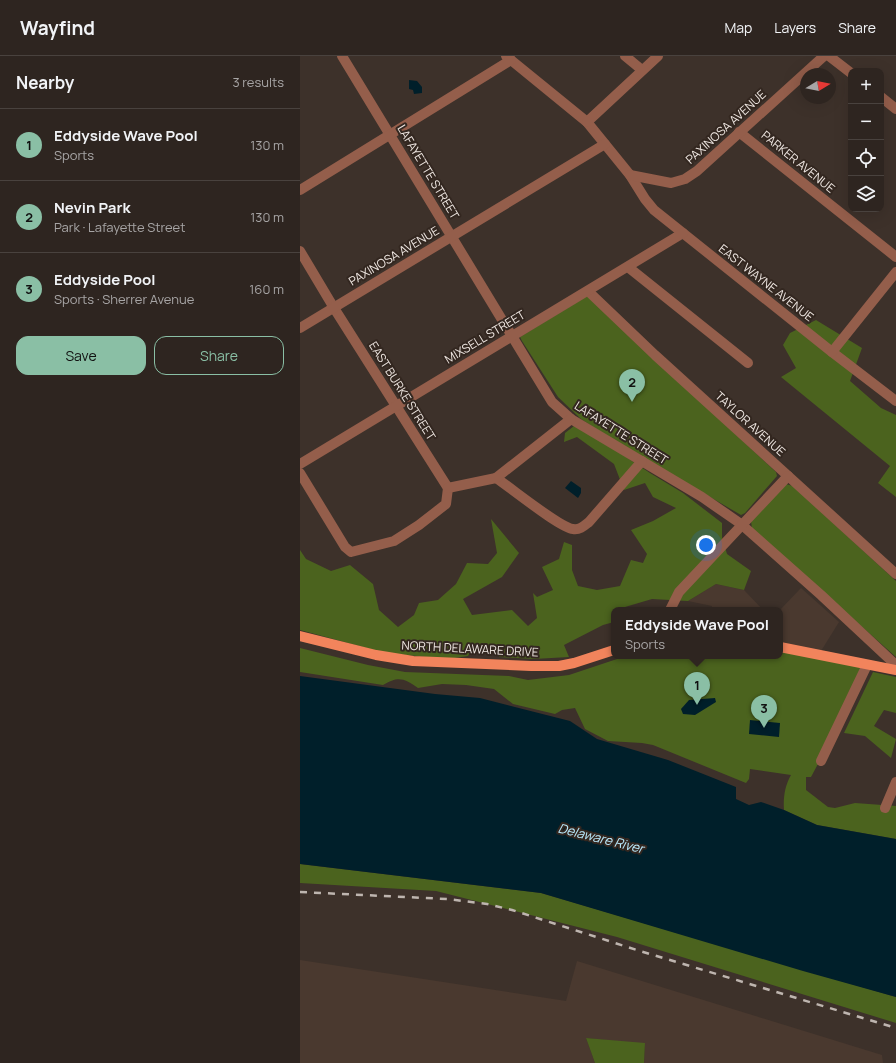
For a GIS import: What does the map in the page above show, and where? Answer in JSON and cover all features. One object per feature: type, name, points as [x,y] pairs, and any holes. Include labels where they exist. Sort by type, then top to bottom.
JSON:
[{"type":"main road","name":"NORTH DELAWARE DRIVE","points":[[300,636],[376,655],[413,661],[559,666],[574,663],[611,651]]},
{"type":"main road","points":[[783,649],[896,670]]},
{"type":"street","name":"LAFAYETTE STREET","points":[[342,56],[552,402],[571,419],[702,497],[742,524],[896,665]]},
{"type":"street","points":[[625,56],[642,70]]},
{"type":"street","points":[[587,122],[658,56]]},
{"type":"street","name":"PAXINOSA AVENUE","points":[[630,175],[671,183],[685,179],[697,171],[824,56]]},
{"type":"street","points":[[829,56],[848,71]]},
{"type":"street","points":[[300,190],[390,135],[509,58]]},
{"type":"street","name":"EAST WAYNE AVENUE","points":[[509,58],[587,122],[630,175],[654,210],[896,401]]},
{"type":"street","points":[[884,99],[896,109]]},
{"type":"street","name":"PARKER AVENUE","points":[[740,132],[896,257]]},
{"type":"street","name":"PAXINOSA AVENUE","points":[[300,328],[605,144]]},
{"type":"street","name":"MIXSELL STREET","points":[[300,464],[683,233]]},
{"type":"street","name":"EAST BURKE STREET","points":[[300,251],[334,308],[448,488]]},
{"type":"street","points":[[628,266],[748,363]]},
{"type":"street","points":[[832,352],[896,272]]},
{"type":"street","name":"TAYLOR AVENUE","points":[[588,291],[655,355],[896,574]]},
{"type":"street","points":[[300,473],[345,546],[351,552],[394,541],[446,504],[448,488],[496,478],[571,419]]},
{"type":"street","points":[[496,478],[567,528],[574,530],[581,528],[589,522],[642,461]]},
{"type":"street","points":[[672,607],[679,592],[788,476]]},
{"type":"street","points":[[821,760],[867,665]]},
{"type":"street","points":[[885,808],[896,782]]},
{"type":"shaded area","points":[[716,584],[744,590],[760,607],[712,607],[688,601]]},
{"type":"shaded area","points":[[801,588],[839,622],[821,651],[783,645],[783,607]]},
{"type":"shaded area","points":[[300,960],[566,1001],[577,961],[882,1055],[883,1063],[644,1063],[645,1044],[586,1038],[595,1063],[300,1063]]},
{"type":"green space","points":[[587,296],[776,472],[777,476],[745,513],[741,515],[626,448],[581,419],[558,397],[520,337]]},
{"type":"green space","points":[[816,320],[862,348],[850,381],[881,408],[896,415],[896,497],[878,483],[890,466],[781,377],[796,368],[783,345],[790,333]]},
{"type":"green space","points":[[574,426],[599,439],[683,493],[722,523],[722,537],[727,554],[751,571],[744,590],[716,584],[688,601],[652,599],[625,607],[611,607],[611,623],[603,625],[564,645],[569,657],[534,659],[499,657],[499,648],[473,646],[468,656],[448,659],[385,653],[300,630],[300,550],[306,559],[331,571],[350,565],[373,584],[379,610],[398,627],[414,615],[419,603],[438,600],[456,584],[467,563],[488,564],[497,553],[491,519],[519,553],[502,577],[463,599],[472,615],[512,610],[528,626],[537,618],[533,593],[537,597],[553,590],[542,567],[559,559],[564,542],[572,545],[572,570],[578,586],[597,590],[620,586],[631,560],[643,563],[647,554],[631,530],[653,521],[676,508],[653,497],[645,483],[624,490],[614,464],[577,437],[564,442],[565,433]]},
{"type":"green space","points":[[786,484],[793,486],[896,581],[896,657],[752,529],[751,521]]},
{"type":"green space","points":[[300,648],[368,665],[405,672],[509,676],[528,680],[569,675],[617,659],[783,659],[783,648],[867,665],[834,734],[811,777],[806,777],[806,790],[828,807],[835,808],[855,803],[896,806],[896,839],[817,825],[784,810],[785,792],[791,775],[750,769],[749,779],[746,783],[653,745],[608,741],[585,729],[575,708],[562,710],[555,714],[513,704],[494,689],[466,685],[442,684],[418,688],[401,679],[393,680],[383,685],[300,672]]},
{"type":"green space","points":[[873,672],[896,677],[896,713],[884,710],[874,726],[896,739],[891,758],[865,736],[844,733]]},
{"type":"green space","points":[[300,864],[541,893],[896,997],[896,1023],[617,937],[436,891],[300,883]]},
{"type":"green space","points":[[586,1038],[645,1043],[644,1063],[595,1063]]},
{"type":"water","points":[[409,80],[417,81],[422,87],[422,93],[414,94],[413,90],[409,89]]},
{"type":"water","points":[[571,481],[581,488],[581,493],[578,498],[565,488]]},
{"type":"water","name":"Delaware River","points":[[300,676],[435,694],[480,698],[570,721],[597,739],[668,760],[736,787],[736,799],[749,805],[761,802],[784,810],[817,825],[896,839],[896,997],[541,893],[300,864]]},
{"type":"water","points":[[715,698],[716,702],[695,715],[683,714],[681,709],[689,700]]},
{"type":"water","points":[[750,720],[780,723],[779,737],[749,734]]},
{"type":"railway","points":[[300,892],[447,899],[487,904],[512,910],[640,951],[896,1028]]},
{"type":"place","name":"Nevin Park","points":[[632,402]]},
{"type":"place","name":"Eddyside Wave Pool","points":[[697,705]]},
{"type":"place","name":"Eddyside Pool","points":[[764,728]]}]
